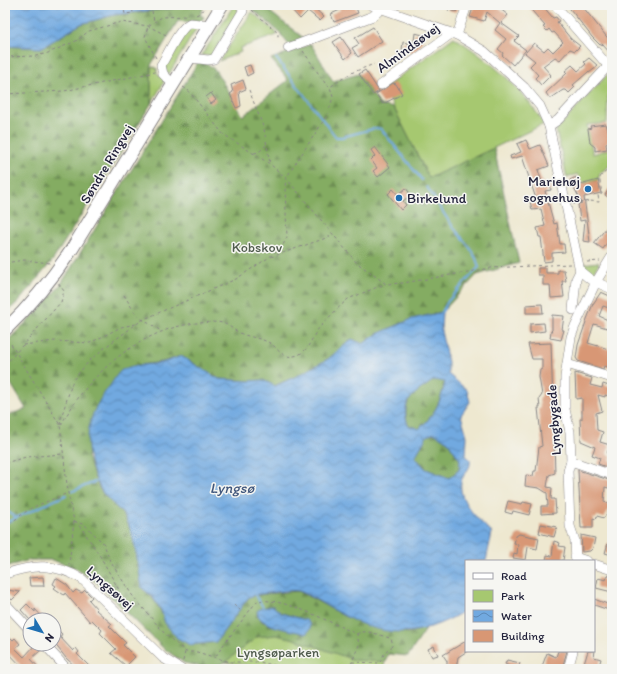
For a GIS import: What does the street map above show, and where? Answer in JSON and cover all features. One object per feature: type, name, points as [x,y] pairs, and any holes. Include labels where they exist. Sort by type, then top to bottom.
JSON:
[{"type":"main road","name":"Søndre Ringvej","points":[[5,330],[30,306],[60,266],[222,5]]},
{"type":"street","name":"Almindsøvej","points":[[371,5],[454,34],[484,51],[511,74],[540,106],[550,126],[568,206],[579,267]]},
{"type":"street","points":[[454,34],[467,5]]},
{"type":"street","points":[[550,126],[558,120],[611,66],[555,5]]},
{"type":"street","points":[[190,58],[208,60],[214,59],[242,8]]},
{"type":"street","points":[[288,48],[373,16],[381,9]]},
{"type":"street","points":[[174,83],[161,68],[176,40],[184,28],[190,23],[210,25]]},
{"type":"street","name":"Almindsøvej","points":[[380,85],[454,34]]},
{"type":"street","name":"Lyngbygade","points":[[576,559],[575,541],[570,526],[568,471],[571,461],[570,432],[565,409],[565,377],[571,337],[575,326],[596,282],[610,260]]},
{"type":"street","points":[[573,310],[576,279],[579,267],[596,282],[612,289]]},
{"type":"street","points":[[567,364],[612,378]]},
{"type":"street","points":[[571,461],[612,475]]},
{"type":"street","points":[[595,564],[612,570]]},
{"type":"street","name":"Lyngsøvej","points":[[5,574],[24,567],[43,566],[68,571],[82,579],[163,658],[182,666]]},
{"type":"street","points":[[5,603],[22,621]]},
{"type":"street","points":[[51,652],[67,669]]},
{"type":"street","points":[[568,669],[573,652]]},
{"type":"path","points":[[123,5],[125,14],[133,13],[132,5]]},
{"type":"path","points":[[5,94],[64,91],[161,68],[145,37],[148,26],[162,17],[196,15],[200,13],[207,5]]},
{"type":"path","points":[[242,8],[251,10],[274,30],[278,34],[278,40]]},
{"type":"path","points":[[152,11],[154,21]]},
{"type":"path","points":[[5,57],[36,56],[48,53],[76,41],[89,31],[121,22],[148,26],[176,40]]},
{"type":"path","points":[[68,571],[74,520],[68,493],[60,425],[68,392],[73,380],[79,371],[96,355],[142,320],[236,279],[282,247],[287,237],[286,178],[326,117],[333,97],[330,87],[325,84],[298,44]]},
{"type":"path","points":[[330,87],[351,72],[374,64]]},
{"type":"path","points":[[174,83],[188,90],[223,134],[270,164],[286,178],[356,262],[386,284]]},
{"type":"path","points":[[249,90],[264,129],[270,164]]},
{"type":"path","points":[[253,154],[259,152],[266,144]]},
{"type":"path","points":[[568,206],[590,201],[599,202],[598,195],[602,194],[599,178],[601,173],[612,165]]},
{"type":"path","points":[[268,258],[333,236]]},
{"type":"path","points":[[5,263],[24,260],[44,261],[60,266]]},
{"type":"path","points":[[60,425],[76,400],[103,371],[127,350],[161,331],[187,324],[222,323],[237,332],[257,338],[272,345],[288,357],[299,355],[311,343],[320,327],[348,299],[386,284],[403,283],[482,269],[579,267],[599,261],[610,260]]},
{"type":"path","points":[[5,365],[57,308],[64,297],[64,291],[53,276]]},
{"type":"path","points":[[124,295],[131,308],[142,320],[161,331]]},
{"type":"path","points":[[23,345],[55,341],[90,343],[121,327],[137,324]]},
{"type":"path","points":[[12,344],[60,425]]},
{"type":"path","points":[[5,463],[26,457],[63,454]]},
{"type":"path","points":[[5,527],[31,508],[68,493]]},
{"type":"path","points":[[74,520],[82,529],[100,556],[119,590],[118,599],[114,609]]},
{"type":"path","points":[[74,520],[85,525],[104,544],[110,561],[132,595],[165,634],[186,652],[197,652],[216,656],[230,662],[258,662],[292,669]]},
{"type":"path","points":[[216,656],[258,601],[277,602],[292,606],[357,634],[363,631],[384,638],[390,638],[392,641],[392,646],[379,662],[377,669]]},
{"type":"path","points":[[234,605],[240,610]]},
{"type":"path","points":[[349,669],[359,645],[357,634]]},
{"type":"path","points":[[182,666],[186,652]]},
{"type":"path","points":[[221,669],[230,662]]},
{"type":"path","points":[[351,662],[379,662]]},
{"type":"green space","points":[[205,5],[200,15],[204,17],[201,21],[178,21],[151,65],[151,104],[53,260],[20,300],[5,314],[5,46],[41,48],[81,24],[114,15]]},
{"type":"green space","points":[[234,5],[237,5],[238,12],[212,55],[202,55]]},
{"type":"green space","points":[[247,5],[261,5],[305,39],[289,45],[278,31]]},
{"type":"green space","points":[[252,12],[277,33],[277,35],[240,48],[241,52],[219,61]]},
{"type":"green space","points":[[198,26],[169,74],[165,67],[166,64],[188,28]]},
{"type":"green space","points":[[454,37],[504,75],[525,97],[544,124],[429,179],[384,88]]},
{"type":"green space","name":"Kobskov","points":[[311,44],[333,81],[359,74],[380,105],[394,108],[429,178],[494,148],[519,263],[477,275],[442,312],[412,319],[377,334],[363,344],[352,339],[328,359],[299,375],[274,386],[263,380],[249,381],[218,379],[181,356],[163,362],[133,366],[87,457],[101,491],[122,513],[127,522],[135,546],[142,588],[156,604],[165,623],[216,642],[248,598],[254,595],[299,591],[346,617],[408,633],[427,628],[408,656],[388,654],[385,662],[354,660],[291,638],[276,635],[257,637],[224,663],[208,668],[184,663],[163,648],[96,582],[75,568],[52,560],[30,560],[5,567],[5,416],[26,409],[5,374],[5,343],[42,307],[61,284],[198,62],[208,64],[216,71],[243,116],[288,80],[271,59]],"holes":[[[273,606],[281,613],[302,619],[306,634],[284,627],[277,627],[261,621],[262,608]]]},
{"type":"green space","points":[[151,66],[157,68],[157,73],[165,80],[151,104]]},
{"type":"green space","points":[[608,74],[612,79],[612,96],[608,96],[607,123],[587,125],[593,154],[612,148],[612,164],[600,173],[598,180],[584,183],[577,174],[567,178],[556,130]]},
{"type":"green space","points":[[598,262],[599,264],[592,273],[587,270],[583,264]]},
{"type":"green space","points":[[434,380],[445,381],[442,395],[433,413],[425,424],[419,429],[408,425],[406,409],[408,403],[416,393]]},
{"type":"green space","points":[[435,433],[448,442],[460,460],[459,470],[449,478],[426,469],[415,456],[427,436]]},
{"type":"green space","name":"Lyngsøparken","points":[[275,633],[385,662],[383,669],[277,669],[223,662],[258,635]]},
{"type":"water","points":[[5,5],[194,5],[114,15],[81,24],[41,48],[5,46]]},
{"type":"water","name":"Lyngsø","points":[[442,312],[441,331],[448,362],[448,374],[467,390],[470,402],[461,415],[467,436],[466,456],[470,459],[470,466],[462,479],[461,490],[470,510],[492,533],[486,560],[465,560],[465,611],[449,620],[433,626],[402,632],[387,631],[354,621],[299,591],[283,591],[254,595],[248,598],[216,642],[190,645],[177,638],[165,623],[161,610],[152,596],[142,588],[135,547],[128,523],[122,513],[103,493],[94,475],[88,449],[88,436],[94,411],[100,399],[120,371],[137,365],[159,363],[181,356],[219,379],[249,381],[263,380],[275,386],[328,359],[352,339],[363,344],[377,334],[412,319]],"holes":[[[434,380],[445,382],[442,395],[433,413],[425,424],[419,429],[408,425],[406,409],[415,393]],[[434,433],[448,442],[460,460],[459,470],[449,478],[426,469],[415,457],[427,436]]]},
{"type":"water","points":[[273,606],[281,613],[306,620],[310,624],[310,629],[306,634],[277,627],[263,621],[257,611],[262,608]]},
{"type":"building","points":[[296,5],[311,5],[324,17],[320,21],[308,11],[300,19],[291,9]]},
{"type":"building","points":[[338,5],[348,5],[349,7],[355,5],[358,13],[334,22],[331,14],[340,10]]},
{"type":"building","points":[[450,5],[459,5],[456,12],[448,10]]},
{"type":"building","points":[[474,5],[503,5],[499,8],[508,15],[501,23],[519,36],[514,41],[526,50],[513,65],[498,49],[506,39],[495,30],[500,23],[487,12],[484,21],[470,17]]},
{"type":"building","points":[[527,5],[542,5],[553,18],[556,17],[559,21],[557,22],[571,39],[580,46],[575,51],[570,49],[560,60],[555,57],[543,66],[551,75],[541,85],[535,78],[538,75],[530,66],[535,61],[525,53],[534,43],[544,51],[548,47],[553,52],[563,42],[554,32],[552,33],[549,29],[547,31],[543,27],[545,26]]},
{"type":"building","points":[[567,5],[579,5],[582,8],[583,7],[610,41],[612,39],[612,55],[602,44],[600,45],[592,37]]},
{"type":"building","points":[[373,27],[382,41],[358,57],[352,48],[359,44],[355,38]]},
{"type":"building","points":[[415,33],[423,35],[421,45],[412,52],[402,50],[403,42],[411,44],[414,41]]},
{"type":"building","points":[[341,37],[352,53],[345,59],[333,42]]},
{"type":"building","points":[[589,58],[598,66],[589,73],[588,72],[573,85],[575,87],[569,93],[566,90],[563,90],[550,99],[546,93],[567,73],[565,71],[572,65],[578,71],[586,64],[584,62]]},
{"type":"building","points":[[250,65],[253,73],[247,76],[244,67]]},
{"type":"building","points":[[365,70],[379,91],[373,95],[359,74]]},
{"type":"building","points":[[243,80],[246,89],[239,92],[241,106],[236,108],[230,94],[233,92],[231,85]]},
{"type":"building","points":[[393,83],[396,84],[402,94],[383,104],[376,94]]},
{"type":"building","points":[[211,93],[216,100],[211,104],[206,97]]},
{"type":"building","points":[[606,124],[608,130],[612,130],[610,141],[606,144],[607,149],[595,151],[595,147],[590,143],[588,129],[591,128],[590,126]]},
{"type":"building","points":[[526,140],[530,149],[540,145],[549,166],[538,170],[543,185],[550,183],[551,190],[545,191],[554,224],[557,223],[560,244],[564,244],[565,252],[552,253],[552,261],[544,262],[541,237],[539,237],[537,228],[545,226],[541,209],[532,210],[530,201],[536,199],[522,156],[511,159],[510,156],[521,152],[517,144]]},
{"type":"building","points":[[375,147],[390,167],[378,177],[373,171],[377,168],[371,160],[375,156],[371,150]]},
{"type":"building","points":[[576,177],[580,185],[598,180],[601,193],[584,197],[590,242],[583,241],[585,220],[580,221],[578,204],[582,203],[570,180]]},
{"type":"building","points":[[612,184],[612,200],[605,195]]},
{"type":"building","name":"Birkelund","points":[[406,188],[411,195],[403,201],[406,205],[401,210],[388,194],[393,189],[398,195]]},
{"type":"building","points":[[612,221],[612,236],[603,249],[594,243]]},
{"type":"building","points":[[538,268],[546,268],[546,273],[558,273],[558,270],[564,270],[566,281],[562,281],[564,297],[551,298],[550,285],[543,285],[543,275],[538,275]]},
{"type":"building","points":[[601,292],[612,297],[612,309],[603,306],[599,316],[608,320],[607,322],[609,323],[607,328],[594,324],[588,343],[612,350],[609,358],[612,358],[612,368],[604,366],[603,369],[578,361],[576,358],[578,345],[587,319],[593,304]]},
{"type":"building","points":[[542,304],[543,313],[526,313],[526,305]]},
{"type":"building","points":[[552,315],[564,316],[562,330],[564,330],[561,340],[550,338],[552,330]]},
{"type":"building","points":[[544,323],[545,331],[530,333],[530,324]]},
{"type":"building","points":[[551,343],[555,473],[549,475],[547,487],[552,488],[551,499],[555,499],[556,513],[541,514],[541,506],[548,506],[547,493],[539,488],[525,486],[526,475],[533,476],[534,471],[536,471],[539,447],[542,446],[538,408],[540,408],[539,399],[542,395],[539,377],[540,370],[542,369],[542,359],[532,359],[528,344]]},
{"type":"building","points":[[575,373],[592,378],[590,385],[602,388],[603,384],[612,387],[609,396],[605,395],[605,397],[598,395],[602,411],[596,413],[597,430],[603,432],[600,442],[610,445],[607,454],[612,456],[610,460],[612,461],[612,469],[598,464],[600,458],[592,455],[595,447],[581,441],[580,419],[582,419],[582,398],[576,399]]},
{"type":"building","points":[[578,470],[612,481],[612,489],[605,487],[604,502],[610,504],[608,511],[604,518],[597,516],[596,519],[593,518],[593,528],[581,528]]},
{"type":"building","points":[[508,501],[522,504],[523,502],[532,504],[529,515],[513,511],[512,514],[505,512]]},
{"type":"building","points":[[541,524],[557,527],[554,537],[539,533]]},
{"type":"building","points":[[519,534],[539,538],[537,549],[528,547],[526,560],[513,558],[514,553],[517,554],[518,544],[514,543],[516,536]]},
{"type":"building","points":[[581,535],[595,538],[593,548],[590,551],[582,552]]},
{"type":"building","points":[[554,541],[560,543],[559,546],[565,547],[563,560],[546,560],[547,555],[552,556]]},
{"type":"building","points":[[608,543],[612,544],[612,555],[605,553]]},
{"type":"building","points":[[608,575],[612,576],[612,592],[596,588],[598,578],[606,580]]},
{"type":"building","points":[[43,577],[44,586],[30,586],[29,578]]},
{"type":"building","points":[[56,578],[67,585],[73,593],[76,590],[82,593],[85,590],[92,597],[89,600],[97,609],[96,610],[112,624],[109,626],[126,643],[123,645],[135,657],[126,666],[111,653],[116,649],[100,633],[102,630],[92,620],[90,622],[65,593],[64,595],[54,588],[56,586],[53,584]]},
{"type":"building","points":[[7,590],[20,592],[12,600],[5,593]]},
{"type":"building","points":[[595,599],[610,605],[609,610],[595,605]]},
{"type":"building","points":[[27,604],[35,612],[23,612],[21,610]]},
{"type":"building","points":[[11,638],[13,640],[15,638],[20,644],[15,648],[24,657],[29,652],[39,652],[31,659],[40,669],[24,669],[5,649],[5,644]]},
{"type":"building","points":[[62,639],[73,651],[76,648],[79,652],[77,654],[92,669],[78,669],[61,652]]},
{"type":"building","points":[[465,642],[466,652],[458,657],[456,669],[447,668],[447,661],[443,655]]},
{"type":"building","points":[[434,646],[438,655],[432,657],[428,649]]},
{"type":"building","points":[[558,652],[567,652],[562,669],[541,669],[547,653],[556,657]]},
{"type":"building","points":[[588,652],[595,652],[594,657],[601,659],[598,669],[583,667]]},
{"type":"building","points":[[507,660],[520,663],[518,669],[508,669],[509,666],[505,664]]},
{"type":"waterway","points":[[276,58],[336,137],[342,137],[376,128],[381,129],[422,180]]},
{"type":"waterway","points":[[427,187],[450,223],[472,251],[479,267],[448,301],[442,312]]},
{"type":"waterway","points":[[73,491],[97,481]]},
{"type":"waterway","points":[[5,523],[66,495]]},
{"type":"waterway","points":[[5,510],[16,517]]},
{"type":"waterway","points":[[255,595],[263,607]]},
{"type":"place","name":"Mariehøj sognehus","points":[[588,189]]},
{"type":"place","name":"Birkelund","points":[[399,198]]}]
